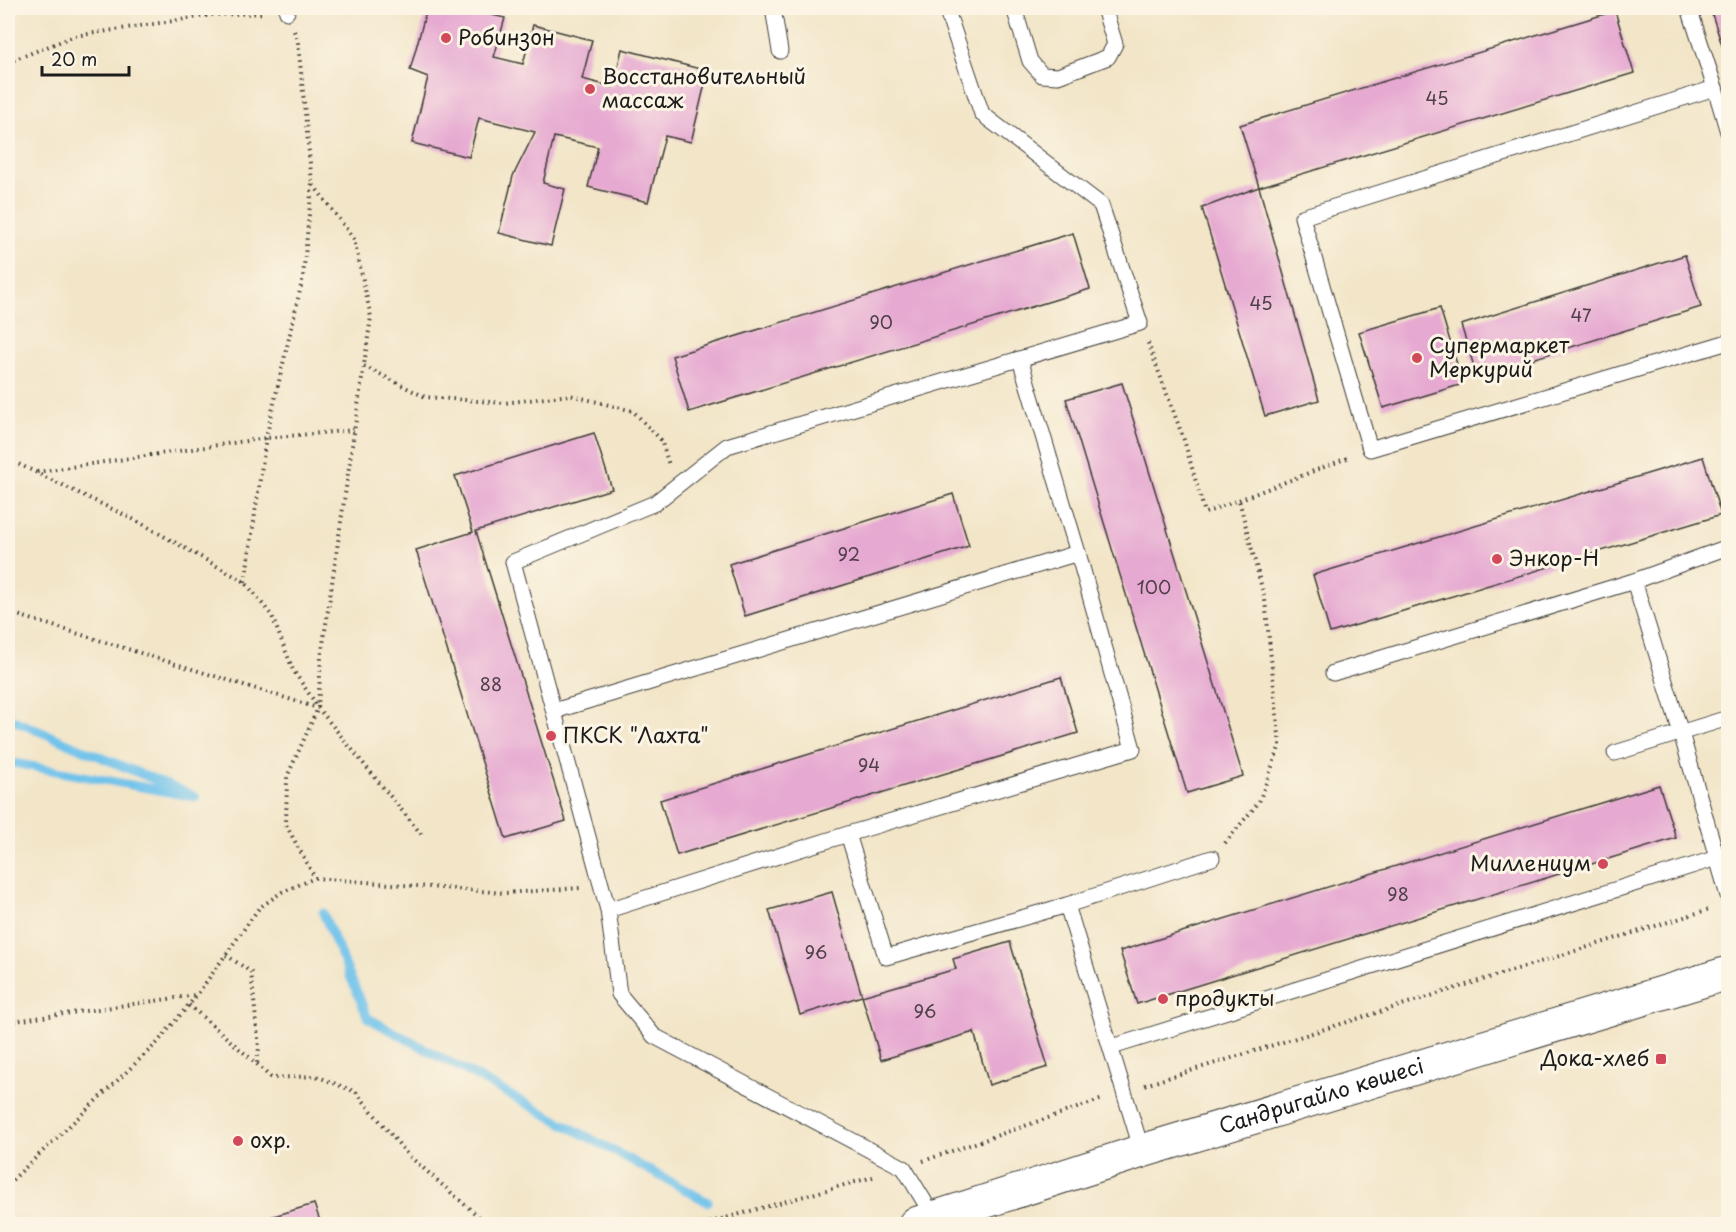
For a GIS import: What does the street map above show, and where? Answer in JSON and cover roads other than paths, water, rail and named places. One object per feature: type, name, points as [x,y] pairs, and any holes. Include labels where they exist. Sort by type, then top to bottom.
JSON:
[{"type":"street","name":"Сандригайло көшесі","points":[[925,1222],[1142,1151],[1728,973]]},
{"type":"lane","points":[[773,8],[780,51]]},
{"type":"lane","points":[[925,1222],[904,1168],[654,1036],[619,994],[608,910],[513,562],[655,503],[727,446],[1140,322],[1101,205],[982,114],[946,8]]},
{"type":"lane","points":[[1014,8],[1030,61],[1042,75],[1058,76],[1108,57],[1114,44],[1104,8]]},
{"type":"lane","points":[[1689,8],[1728,132]]},
{"type":"lane","points":[[1715,88],[1302,217],[1370,449],[1728,342]]},
{"type":"lane","points":[[608,910],[848,834],[1133,749],[1020,359]]},
{"type":"lane","points":[[1333,673],[1634,580],[1728,547]]},
{"type":"lane","points":[[554,711],[1078,553]]},
{"type":"lane","points":[[1634,580],[1717,858],[1723,901]]},
{"type":"lane","points":[[1615,753],[1728,718]]},
{"type":"lane","points":[[848,834],[885,957],[1067,905],[1212,858]]},
{"type":"lane","points":[[1112,1047],[1717,858]]},
{"type":"lane","points":[[1067,905],[1142,1151]]},
{"type":"waterway","points":[[8,718],[196,797],[8,762]]},
{"type":"waterway","points":[[323,913],[368,1018],[708,1202]]},
{"type":"place","name":"Робинзон","points":[[446,38]]},
{"type":"place","name":"Восстановительный массаж","points":[[590,89]]},
{"type":"place","name":"Супермаркет Меркурий","points":[[1417,358]]},
{"type":"place","name":"Энкор-Н","points":[[1497,559]]},
{"type":"place","name":"ПКСК \"Лахта\"","points":[[551,736]]},
{"type":"place","name":"Миллениум","points":[[1603,864]]},
{"type":"place","name":"продукты","points":[[1163,999]]},
{"type":"place","name":"Дока-хлеб","points":[[1661,1059]]},
{"type":"place","name":"охр.","points":[[238,1141]]}]
